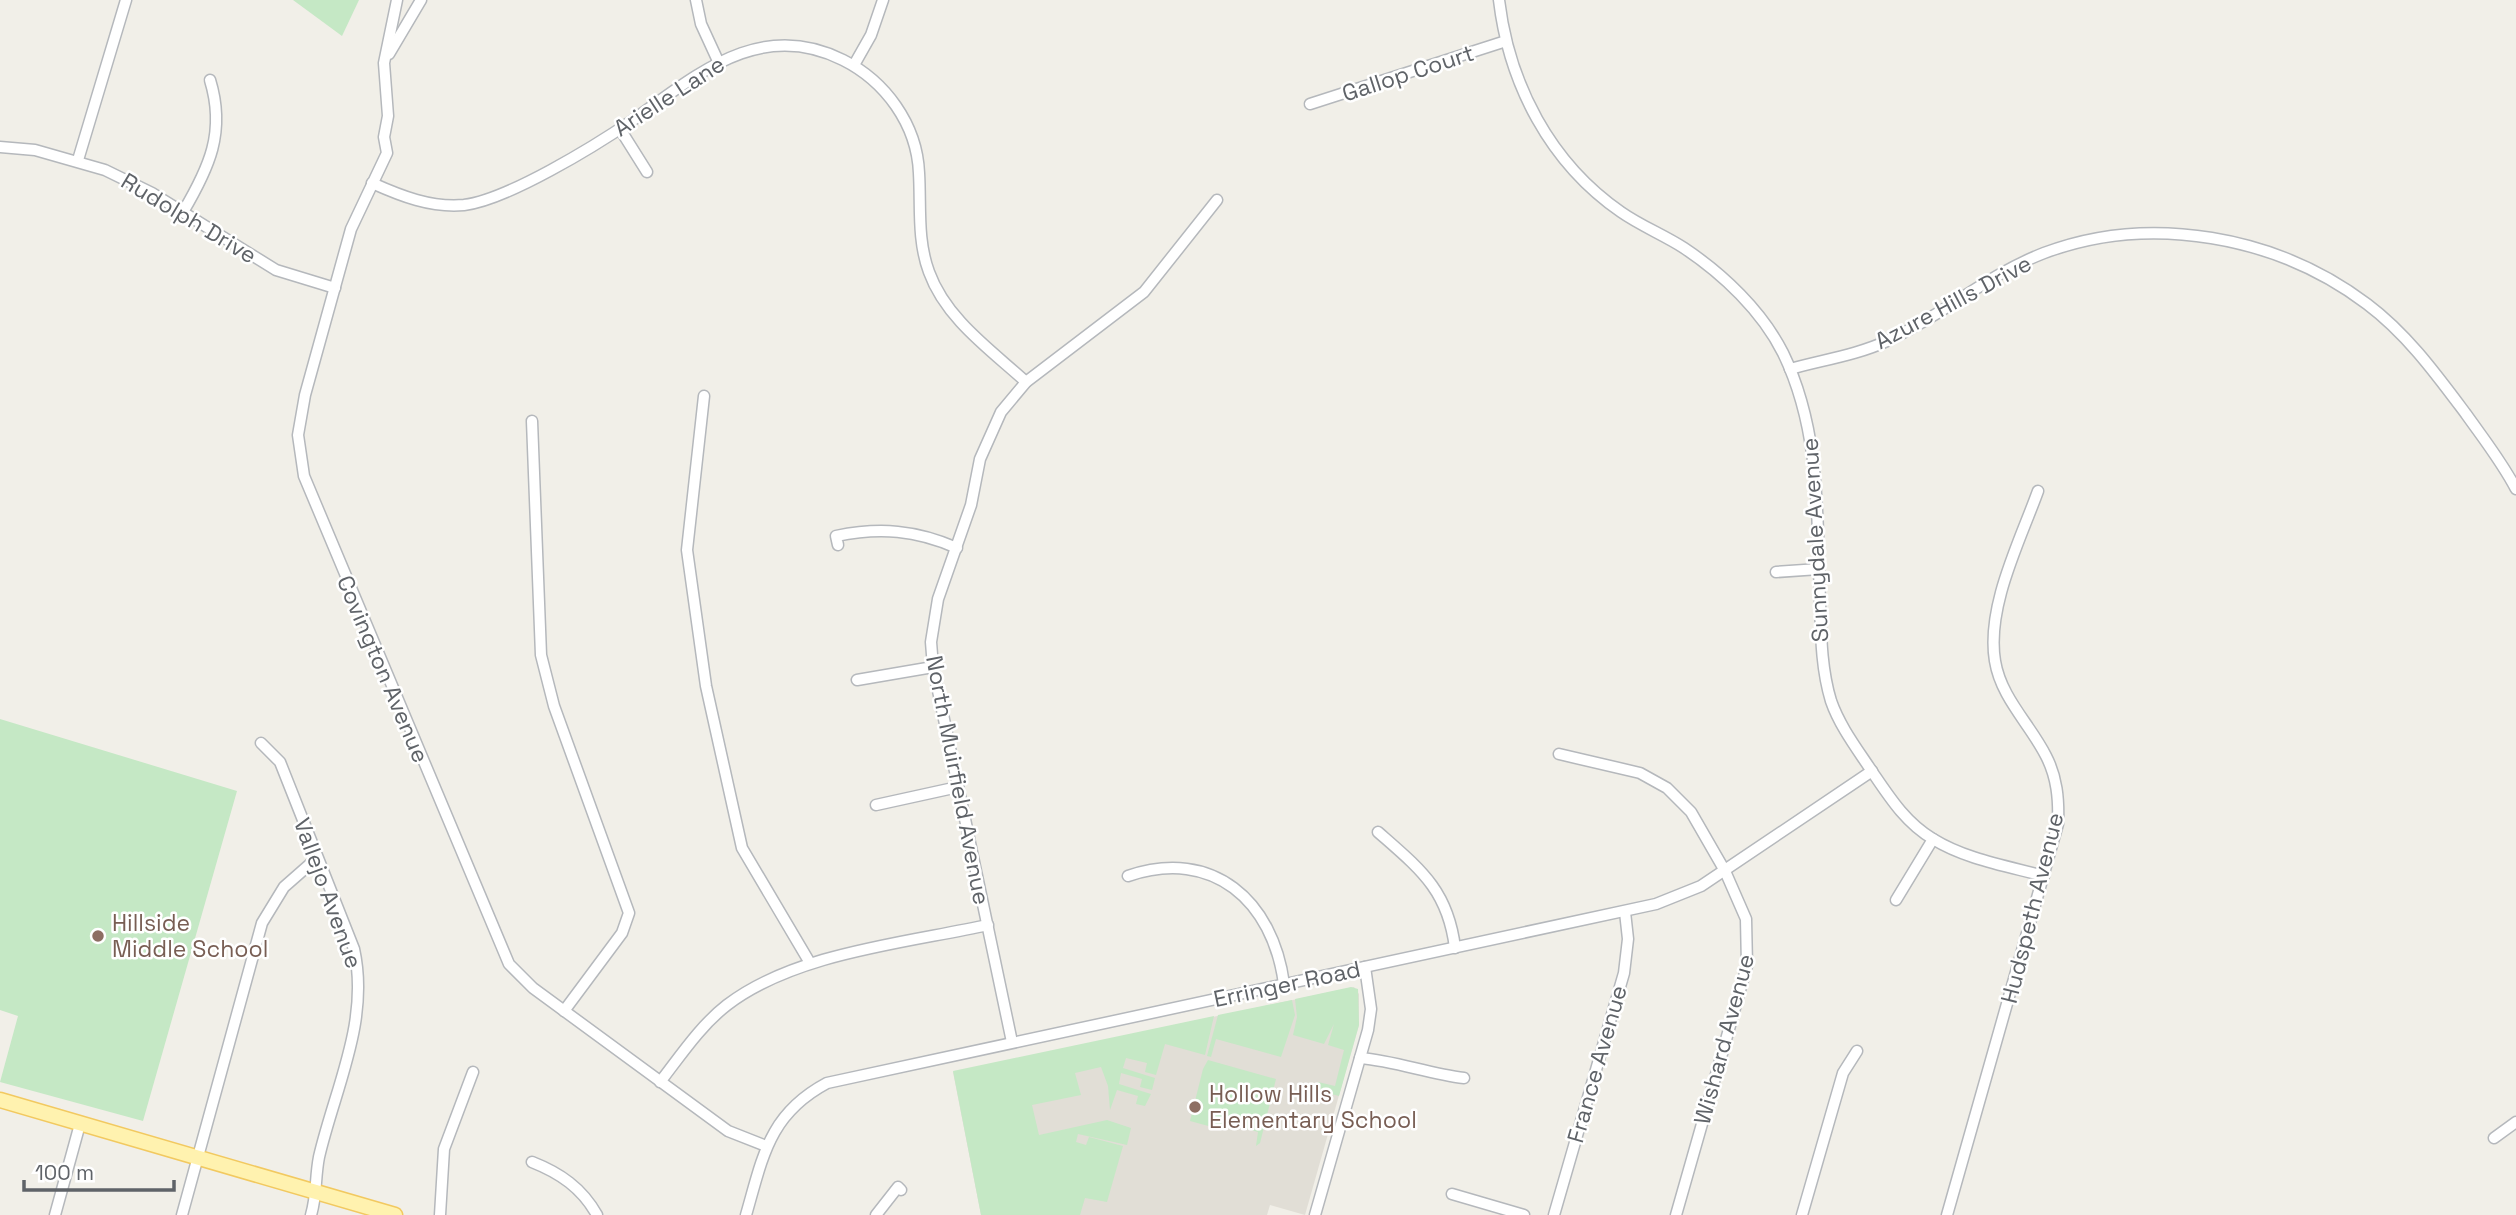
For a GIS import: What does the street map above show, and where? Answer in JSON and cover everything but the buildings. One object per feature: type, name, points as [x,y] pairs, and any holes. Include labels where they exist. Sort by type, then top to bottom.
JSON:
[{"type":"main road","points":[[0,1101],[395,1215]]},
{"type":"street","points":[[78,160],[126,0]]},
{"type":"street","name":"Covington Avenue","points":[[397,0],[384,63],[388,117],[384,137],[387,153],[351,229],[300,415],[298,435],[304,476],[500,948],[522,978],[564,1011],[728,1131],[766,1146]]},
{"type":"street","points":[[384,63],[421,0]]},
{"type":"street","points":[[696,0],[701,24],[718,61]]},
{"type":"street","points":[[854,65],[871,34],[883,0]]},
{"type":"street","name":"Sunnydale Avenue","points":[[1499,0],[1506,41],[1530,107],[1569,165],[1621,212],[1712,269],[1763,321],[1790,369],[1810,433],[1815,467],[1822,653],[1828,689],[1840,724],[1902,813],[1933,839],[1958,852],[2044,876]]},
{"type":"street","name":"Gallop Court","points":[[1310,104],[1506,41]]},
{"type":"street","name":"Arielle Lane","points":[[372,183],[405,198],[433,204],[463,205],[492,199],[620,129],[718,61],[743,51],[781,46],[817,50],[854,65],[893,101],[910,132],[919,169],[924,255],[937,290],[959,320],[1026,382]]},
{"type":"street","points":[[183,212],[205,176],[215,146],[217,113],[210,80]]},
{"type":"street","points":[[620,129],[647,172]]},
{"type":"street","name":"Rudolph Drive","points":[[0,147],[35,150],[78,160],[129,180],[276,270],[335,288]]},
{"type":"street","name":"North Muirfield Avenue","points":[[1012,1042],[933,667],[933,617],[957,548],[992,427],[1012,397],[1026,382],[1144,292],[1217,200]]},
{"type":"street","name":"Azure Hills Drive","points":[[1790,369],[1885,342],[1997,274],[2046,252],[2134,234],[2186,235],[2235,242],[2285,258],[2328,278],[2367,304],[2393,327],[2433,370],[2494,453],[2516,489]]},
{"type":"street","points":[[704,396],[687,550],[706,687],[742,848],[810,963]]},
{"type":"street","points":[[532,421],[541,656],[554,706],[629,913],[622,933],[564,1011]]},
{"type":"street","name":"Hudspeth Avenue","points":[[1947,1215],[2058,824],[2056,783],[2045,754],[2003,685],[1993,640],[1998,606],[2038,491]]},
{"type":"street","points":[[838,545],[836,536],[886,530],[923,535],[957,548]]},
{"type":"street","points":[[1776,572],[1819,569]]},
{"type":"street","points":[[857,680],[933,667]]},
{"type":"street","name":"Vallejo Avenue","points":[[261,743],[280,762],[354,949],[360,995],[356,1026],[319,1157],[318,1193],[312,1215]]},
{"type":"street","name":"Wishard Avenue","points":[[1559,754],[1640,773],[1667,788],[1691,812],[1725,871],[1746,919],[1747,966],[1676,1215]]},
{"type":"street","name":"Erringer Road","points":[[746,1215],[766,1146],[790,1108],[827,1083],[1625,912],[1680,896],[1725,871],[1872,771]]},
{"type":"street","points":[[876,805],[958,787]]},
{"type":"street","points":[[1378,832],[1420,869],[1435,887],[1448,914],[1455,948]]},
{"type":"street","points":[[1896,900],[1933,839]]},
{"type":"street","points":[[182,1215],[262,923],[284,887],[317,858]]},
{"type":"street","points":[[1128,876],[1156,869],[1182,869],[1208,875],[1234,888],[1254,905],[1271,929],[1280,954],[1284,984]]},
{"type":"street","name":"France Avenue","points":[[1554,1215],[1624,973],[1628,939],[1625,912]]},
{"type":"street","points":[[660,1082],[694,1038],[727,1006],[768,980],[810,963],[988,925]]},
{"type":"street","points":[[1315,1215],[1360,1058],[1371,1009],[1365,967]]},
{"type":"street","points":[[1802,1215],[1843,1073],[1857,1051]]},
{"type":"street","points":[[1360,1058],[1411,1065],[1440,1076],[1464,1078]]},
{"type":"street","points":[[440,1215],[444,1149],[473,1072]]},
{"type":"street","points":[[2494,1138],[2516,1122]]},
{"type":"street","points":[[55,1215],[80,1124]]},
{"type":"street","points":[[532,1162],[555,1171],[569,1181],[597,1215]]},
{"type":"street","points":[[876,1215],[898,1186],[901,1190]]},
{"type":"street","points":[[1452,1194],[1524,1215]]},
{"type":"shaded area","points":[[1354,987],[1359,994],[1359,1025],[1305,1215],[1270,1205],[1267,1215],[981,1215],[953,1072]]},
{"type":"green space","points":[[293,0],[359,0],[342,36]]},
{"type":"green space","name":"Hillside Middle School","points":[[0,719],[237,791],[143,1121],[0,1082],[18,1016],[0,1010]]},
{"type":"green space","points":[[1351,987],[1358,989],[1359,1025],[1339,1096],[1316,1090],[1318,1082],[1335,1086],[1344,1050],[1328,1045],[1334,1024],[1324,1044],[1293,1035],[1297,1017],[1295,999]]},
{"type":"green space","points":[[1292,1000],[1295,1015],[1281,1057],[1216,1039],[1211,1057],[1207,1056],[1218,1015]]},
{"type":"green space","points":[[1214,1016],[1205,1055],[1165,1044],[1156,1075],[1145,1072],[1147,1063],[1126,1058],[1123,1068],[1155,1078],[1152,1090],[1140,1087],[1142,1079],[1121,1073],[1119,1084],[1151,1094],[1145,1106],[1136,1104],[1138,1096],[1117,1090],[1110,1110],[1108,1086],[1101,1067],[1075,1073],[1081,1095],[1032,1105],[1039,1135],[1107,1120],[1131,1128],[1127,1145],[1078,1134],[1076,1142],[1086,1145],[1089,1137],[1123,1146],[1107,1202],[1085,1198],[1080,1215],[981,1215],[953,1071]]},
{"type":"green space","points":[[1208,1060],[1276,1079],[1260,1143],[1256,1146],[1258,1132],[1225,1122],[1223,1130],[1190,1121],[1203,1069]]},
{"type":"place","name":"Hillside Middle School","points":[[98,936]]},
{"type":"place","name":"Hollow Hills Elementary School","points":[[1195,1107]]}]
